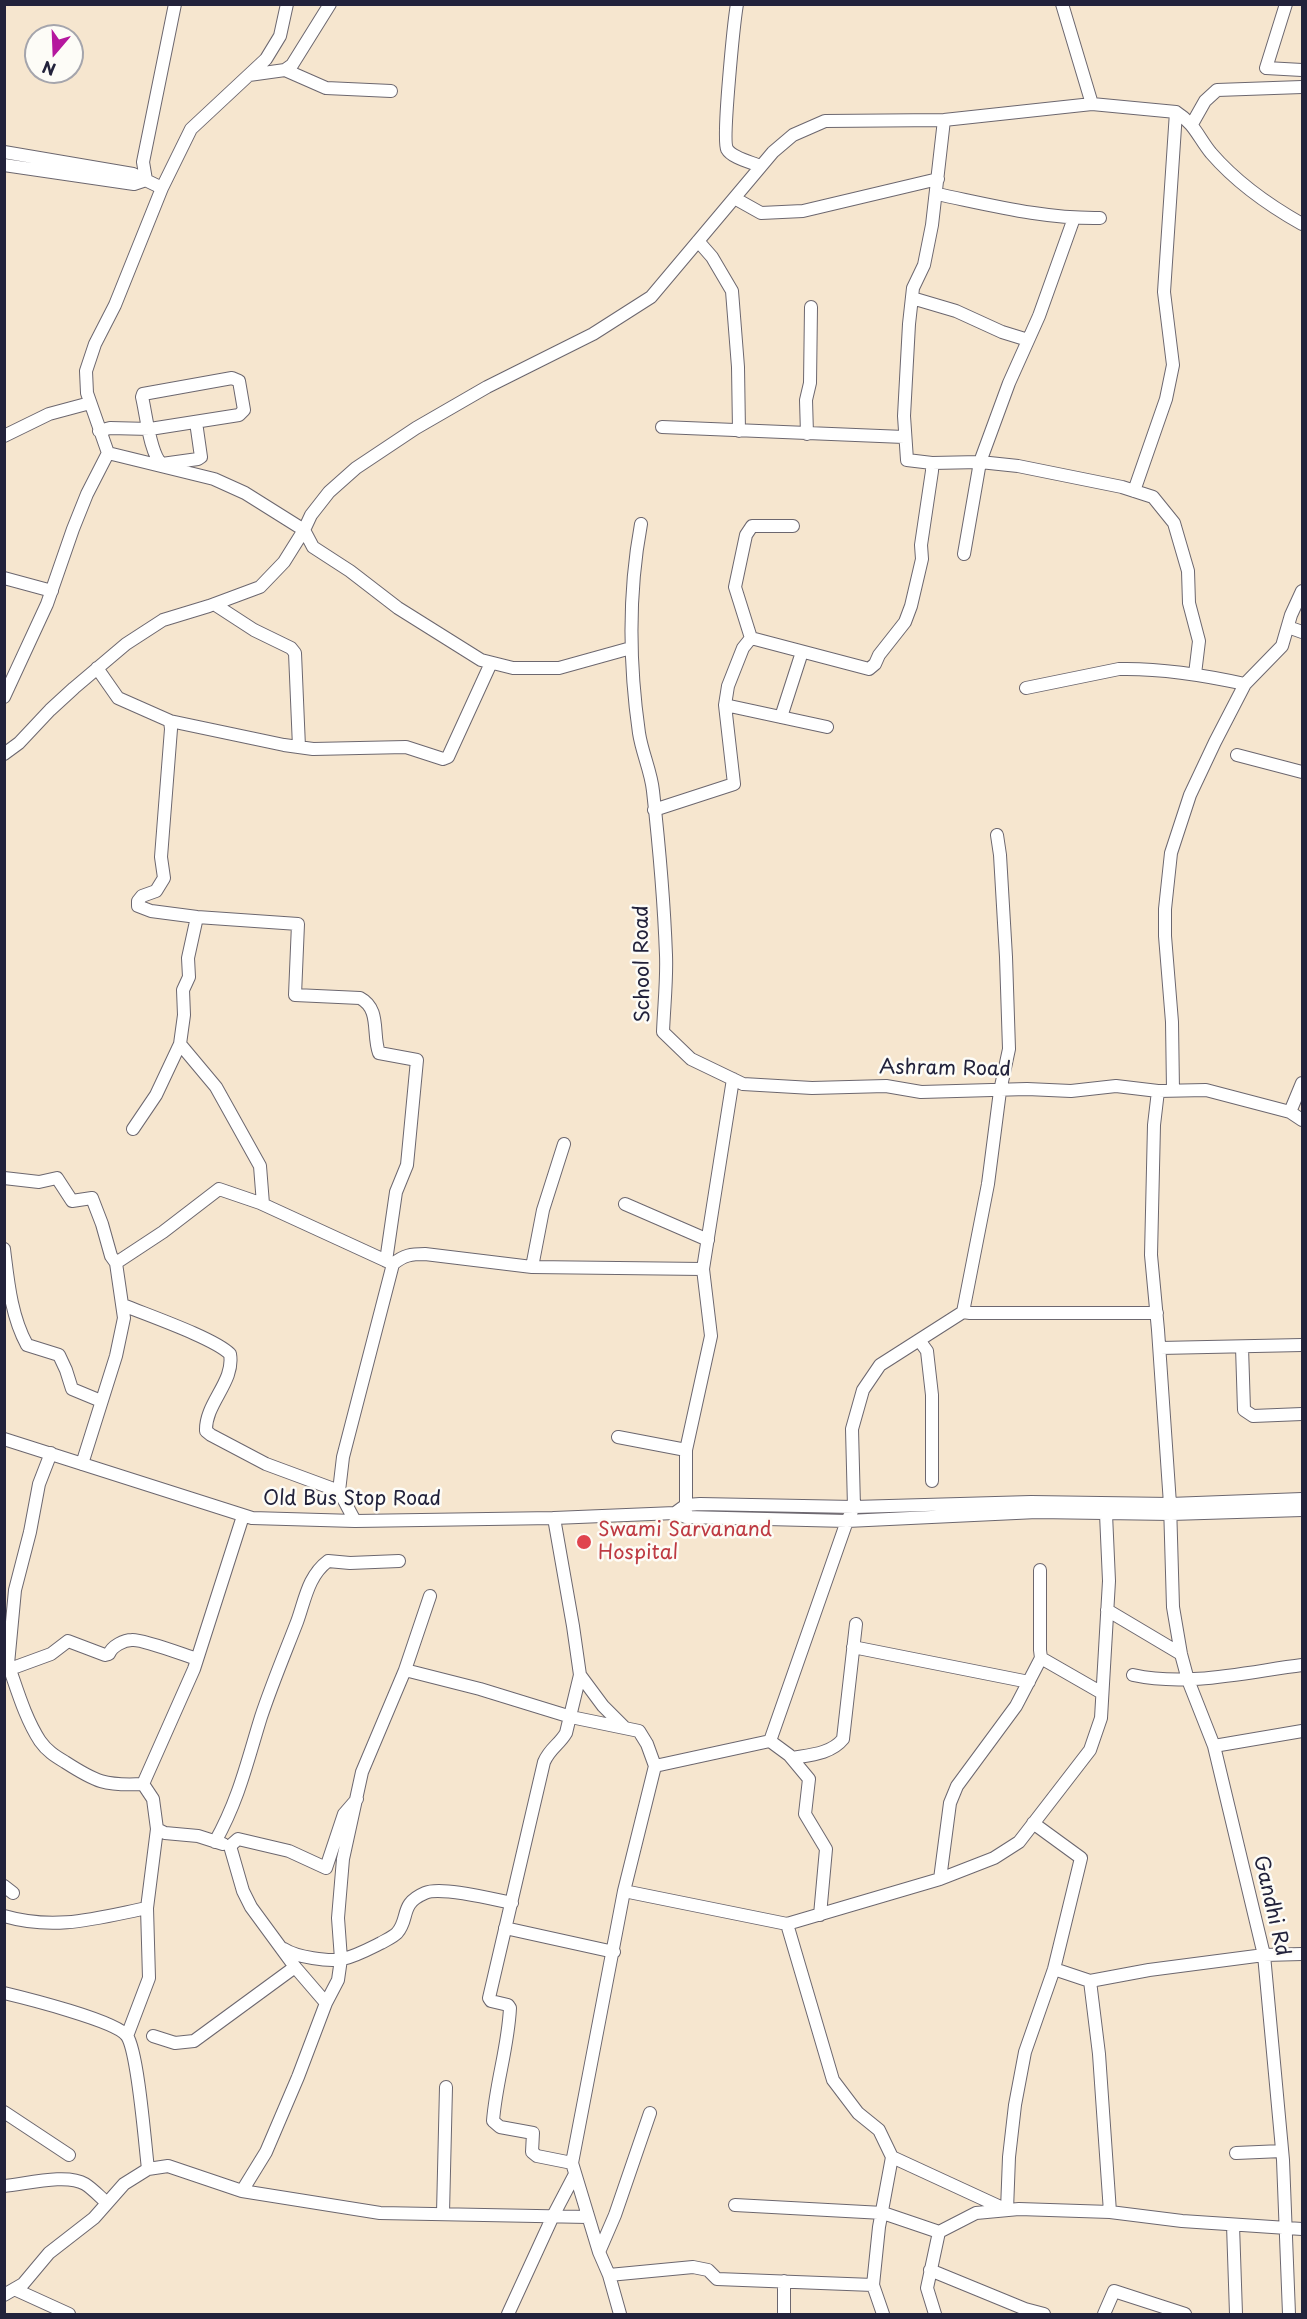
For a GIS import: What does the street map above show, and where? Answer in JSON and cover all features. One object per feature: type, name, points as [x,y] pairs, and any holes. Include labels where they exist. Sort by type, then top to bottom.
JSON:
[{"type":"street","points":[[4,697],[52,591],[72,529],[108,453],[87,393],[86,372],[95,344],[115,305],[162,188],[191,129],[266,59],[280,36],[287,4]]},
{"type":"street","points":[[285,70],[298,57],[330,4]]},
{"type":"street","points":[[737,4],[727,109],[726,145],[731,154],[760,166]]},
{"type":"street","points":[[1062,4],[1092,104]]},
{"type":"street","points":[[1286,4],[1266,68],[1302,70]]},
{"type":"street","points":[[146,180],[143,162],[156,107],[174,6]]},
{"type":"street","points":[[249,75],[285,70],[326,88],[391,92]]},
{"type":"street","points":[[1192,124],[1205,101],[1216,90],[1302,87]]},
{"type":"street","points":[[4,754],[19,743],[50,710],[96,668],[126,644],[163,620],[260,587],[284,562],[311,515],[329,492],[356,468],[416,428],[487,387],[539,363],[625,315],[651,297],[735,199],[760,166],[793,135],[825,121],[944,120],[1092,104],[1176,111],[1192,124],[1210,152],[1235,177],[1302,224]]},
{"type":"street","points":[[1134,491],[1166,399],[1173,365],[1164,292],[1176,111]]},
{"type":"street","points":[[944,120],[937,194],[924,265],[913,288],[907,356],[904,437],[907,460],[980,462],[1018,466],[1154,497],[1174,523],[1188,571],[1189,603],[1199,641],[1195,674]]},
{"type":"street","points":[[4,152],[133,174],[162,188]]},
{"type":"street","points":[[4,165],[134,184],[146,180]]},
{"type":"street","points":[[735,199],[761,213],[803,212],[938,178]]},
{"type":"street","points":[[937,194],[1031,213],[1074,218],[1100,218]]},
{"type":"street","points":[[964,554],[980,462],[1009,383],[1039,315],[1074,218]]},
{"type":"street","points":[[698,241],[712,257],[732,291],[738,367],[739,431]]},
{"type":"street","points":[[912,298],[956,311],[1002,332],[1028,340]]},
{"type":"street","points":[[807,434],[806,400],[810,382],[811,308]]},
{"type":"street","points":[[99,431],[110,428],[150,429],[239,415],[244,410],[238,381],[232,378],[146,392],[142,397],[150,429],[154,453],[162,464],[198,459],[202,454],[196,422]]},
{"type":"street","points":[[4,436],[49,414],[90,403]]},
{"type":"street","points":[[662,427],[904,437]]},
{"type":"street","points":[[108,453],[229,485],[304,530],[313,547],[350,571],[398,608],[481,660],[513,668],[559,668],[631,648]]},
{"type":"street","points":[[752,638],[869,669],[906,622],[922,559],[921,545],[932,462]]},
{"type":"street","name":"School Road","points":[[641,524],[634,563],[631,648],[636,713],[653,789],[666,957],[663,1032],[692,1059],[733,1079]]},
{"type":"street","points":[[752,638],[735,587],[746,535],[752,526],[793,526]]},
{"type":"street","points":[[4,578],[52,591]]},
{"type":"street","points":[[1173,1090],[1172,1022],[1165,936],[1165,909],[1171,853],[1197,779],[1245,684],[1282,646],[1302,591]]},
{"type":"street","points":[[214,604],[254,630],[291,648],[295,653],[299,747]]},
{"type":"street","points":[[1288,627],[1302,632]]},
{"type":"street","points":[[654,810],[734,784],[725,705],[728,686],[743,648],[752,638]]},
{"type":"street","points":[[781,717],[802,652]]},
{"type":"street","points":[[96,668],[118,698],[170,721],[313,749],[406,747],[446,759],[491,663]]},
{"type":"street","points":[[1026,688],[1119,669],[1195,674],[1245,684]]},
{"type":"street","points":[[725,705],[827,727]]},
{"type":"street","points":[[170,721],[161,857],[164,878],[156,891],[142,896],[138,901],[146,909],[197,916],[298,924],[295,996],[360,998],[366,1001],[373,1010],[379,1053],[417,1060],[407,1165],[396,1192],[389,1263],[348,1433],[339,1491],[355,1521]]},
{"type":"street","points":[[1237,755],[1302,772]]},
{"type":"street","points":[[963,1312],[988,1184],[1000,1091],[1009,1049],[1002,889],[997,835]]},
{"type":"street","points":[[133,1129],[156,1095],[180,1044],[184,1015],[183,990],[189,977],[188,958],[197,916]]},
{"type":"street","points":[[180,1044],[216,1087],[260,1166],[262,1204]]},
{"type":"street","points":[[682,1512],[686,1450],[711,1336],[703,1269],[733,1079]]},
{"type":"street","name":"Ashram Road","points":[[733,1079],[743,1084],[770,1087],[886,1086],[921,1092],[1027,1089],[1071,1091],[1116,1086],[1158,1091],[1206,1090],[1290,1112],[1302,1120]]},
{"type":"street","points":[[1290,1112],[1302,1083]]},
{"type":"street","name":"Gandhi Rd","points":[[1158,1091],[1154,1125],[1151,1255],[1160,1348],[1170,1509],[1173,1607],[1188,1680],[1214,1746],[1264,1955],[1282,2151],[1289,2314]]},
{"type":"street","points":[[532,1267],[543,1210],[564,1144]]},
{"type":"street","points":[[4,1178],[39,1182],[57,1178],[72,1201],[92,1198],[111,1256],[116,1263],[124,1318],[116,1356],[82,1464]]},
{"type":"street","points":[[116,1263],[163,1232],[219,1189],[262,1204],[389,1263]]},
{"type":"street","points":[[626,1204],[708,1240]]},
{"type":"street","points":[[4,1249],[11,1328],[27,1346],[59,1355],[72,1389],[101,1401]]},
{"type":"street","points":[[389,1263],[410,1254],[532,1267],[703,1269]]},
{"type":"street","points":[[123,1305],[210,1342],[230,1354],[230,1371],[207,1419],[206,1431],[266,1464],[339,1491]]},
{"type":"street","points":[[770,1741],[847,1521],[854,1507],[852,1429],[863,1390],[880,1365],[963,1312],[1157,1313]]},
{"type":"street","points":[[919,1340],[927,1351],[932,1395],[932,1482]]},
{"type":"street","points":[[1160,1348],[1302,1345]]},
{"type":"street","points":[[1242,1347],[1247,1413],[1253,1416],[1302,1414]]},
{"type":"street","points":[[618,1437],[686,1450]]},
{"type":"street","name":"Old Bus Stop Road","points":[[4,1439],[252,1518],[355,1521],[554,1518],[682,1512]]},
{"type":"street","points":[[51,1454],[39,1484],[30,1532],[10,1588],[7,1667],[40,1741],[52,1755],[90,1779],[119,1786],[143,1784]]},
{"type":"street","points":[[682,1512],[847,1521],[1037,1512],[1106,1514],[1302,1499]]},
{"type":"street","points":[[682,1512],[1031,1502],[1170,1509],[1302,1510]]},
{"type":"street","points":[[624,1891],[787,1924],[940,1880],[994,1858],[1019,1842],[1090,1750],[1101,1718],[1109,1581],[1106,1514]]},
{"type":"street","points":[[143,1784],[197,1659],[243,1516]]},
{"type":"street","points":[[554,1518],[580,1675],[566,1734],[552,1747],[544,1762],[489,1998],[508,2005],[510,2008],[508,2036],[495,2102],[494,2121],[500,2127],[533,2133],[532,2151],[537,2156],[574,2169]]},
{"type":"street","points":[[215,1842],[233,1808],[275,1676],[309,1584],[317,1569],[327,1562],[399,1561]]},
{"type":"street","points":[[940,1880],[950,1803],[957,1786],[1017,1706],[1041,1658],[1040,1570]]},
{"type":"street","points":[[242,2191],[266,2152],[326,2003],[338,1980],[341,1959],[338,1918],[344,1859],[362,1772],[405,1670],[430,1596]]},
{"type":"street","points":[[1107,1610],[1181,1654]]},
{"type":"street","points":[[792,1758],[825,1752],[838,1746],[843,1739],[856,1624]]},
{"type":"street","points":[[7,1667],[51,1654],[68,1641],[105,1655],[109,1654],[116,1645],[132,1640],[197,1659]]},
{"type":"street","points":[[853,1647],[1029,1682]]},
{"type":"street","points":[[1041,1658],[1102,1693]]},
{"type":"street","points":[[1132,1675],[1166,1680],[1188,1680],[1302,1665]]},
{"type":"street","points":[[405,1670],[480,1689],[571,1717],[639,1731],[647,1744],[655,1766],[624,1891],[574,2169],[508,2314]]},
{"type":"street","points":[[580,1675],[603,1706],[625,1728]]},
{"type":"street","points":[[1214,1746],[1302,1731]]},
{"type":"street","points":[[655,1766],[770,1741],[792,1758],[809,1779],[805,1814],[826,1849],[820,1915]]},
{"type":"street","points":[[127,2036],[149,1978],[147,1908],[157,1829],[153,1799],[143,1784]]},
{"type":"street","points":[[230,1846],[238,1839],[289,1851],[326,1868],[344,1814],[357,1798]]},
{"type":"street","points":[[1007,2210],[1009,2157],[1015,2105],[1025,2052],[1054,1969],[1081,1858],[1033,1823]]},
{"type":"street","points":[[157,1829],[165,1833],[198,1836],[230,1846]]},
{"type":"street","points":[[230,1846],[247,1899],[279,1945],[326,2003]]},
{"type":"street","points":[[279,1945],[290,1953],[303,1957],[341,1959],[367,1950],[394,1936],[408,1905],[428,1892],[452,1892],[512,1903]]},
{"type":"street","points":[[4,1916],[24,1922],[58,1924],[147,1908]]},
{"type":"street","points":[[787,1924],[832,2080],[858,2113],[879,2130],[892,2157],[873,2285],[883,2314]]},
{"type":"street","points":[[505,1929],[614,1952]]},
{"type":"street","points":[[1054,1969],[1090,1981],[1149,1970],[1264,1955],[1302,1954]]},
{"type":"street","points":[[153,2037],[175,2043],[194,2041],[296,1967]]},
{"type":"street","points":[[1090,1981],[1099,2054],[1110,2212]]},
{"type":"street","points":[[4,1993],[103,2022],[127,2036],[133,2058],[148,2169]]},
{"type":"street","points":[[443,2213],[446,2087]]},
{"type":"street","points":[[4,2112],[69,2155]]},
{"type":"street","points":[[599,2252],[615,2215],[650,2113]]},
{"type":"street","points":[[1236,2153],[1282,2151]]},
{"type":"street","points":[[892,2157],[1007,2210]]},
{"type":"street","points":[[9,2292],[23,2284],[49,2253],[94,2218],[124,2184],[148,2169],[168,2166],[242,2191],[380,2213],[588,2217]]},
{"type":"street","points":[[574,2169],[620,2314]]},
{"type":"street","points":[[4,2186],[67,2179],[78,2180],[107,2203]]},
{"type":"street","points":[[735,2205],[883,2213],[939,2232],[976,2213],[1007,2210],[1110,2212],[1233,2226],[1302,2229]]},
{"type":"street","points":[[1233,2226],[1236,2314]]},
{"type":"street","points":[[935,2314],[927,2288],[939,2232]]},
{"type":"street","points":[[609,2275],[693,2267],[708,2270],[717,2279],[873,2285]]},
{"type":"street","points":[[930,2270],[1025,2309],[1044,2314]]},
{"type":"street","points":[[784,2281],[784,2314]]},
{"type":"street","points":[[1104,2314],[1114,2290],[1185,2314]]},
{"type":"street","points":[[9,2292],[69,2314]]},
{"type":"place","name":"Swami Sarvanand Hospital","points":[[584,1542]]}]
